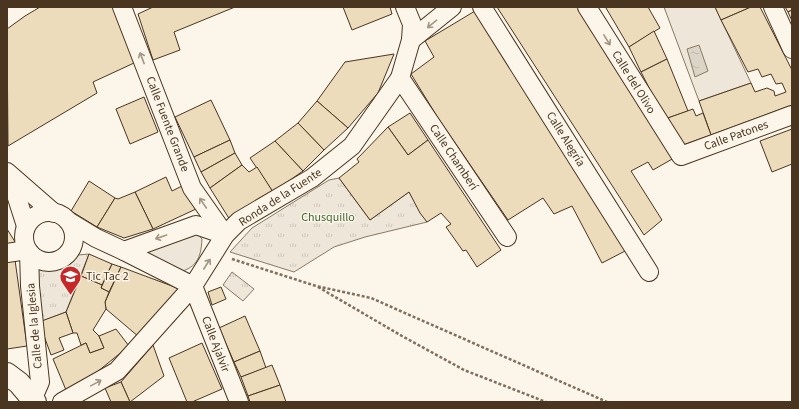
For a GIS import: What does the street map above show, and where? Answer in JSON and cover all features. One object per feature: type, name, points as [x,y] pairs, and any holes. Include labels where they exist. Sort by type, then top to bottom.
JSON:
[{"type":"street","name":"Calle Fuente Grande","points":[[122,7],[192,188],[225,235]]},
{"type":"street","name":"Ronda de la Fuente","points":[[193,286],[225,235],[239,221],[312,178],[352,146],[400,78],[411,40],[412,24],[405,7]]},
{"type":"street","points":[[411,40],[452,7]]},
{"type":"street","name":"Calle Alegría","points":[[482,7],[650,272]]},
{"type":"street","name":"Calle del Olivo","points":[[587,7],[681,156]]},
{"type":"street","points":[[773,7],[792,48]]},
{"type":"street","name":"Calle Chamberí","points":[[400,78],[507,237]]},
{"type":"street","name":"Calle Patones","points":[[681,156],[792,115]]},
{"type":"street","points":[[8,174],[61,217],[72,228],[74,236],[71,249]]},
{"type":"street","points":[[8,174],[26,226]]},
{"type":"street","points":[[62,402],[117,371],[193,286],[96,238],[61,217],[46,212],[38,215],[26,226],[24,243],[28,251],[40,261],[48,262],[63,258],[71,249],[96,238]]},
{"type":"street","points":[[124,251],[196,226],[225,235]]},
{"type":"street","points":[[7,253],[28,251]]},
{"type":"street","name":"Calle de la Iglesia","points":[[28,251],[30,286],[40,382],[30,401]]},
{"type":"street","name":"Calle Ajalvir","points":[[193,286],[238,402]]},
{"type":"street","points":[[7,374],[19,383],[30,401]]},
{"type":"path","points":[[228,258],[316,286],[371,298],[607,402]]},
{"type":"path","points":[[316,286],[464,370],[546,402]]},
{"type":"green space","points":[[664,7],[715,7],[751,83],[699,101]]},
{"type":"green space","name":"Chusquillo","points":[[339,178],[370,220],[409,192],[427,222],[365,237],[334,247],[294,272],[230,252],[252,228],[329,180]]},
{"type":"green space","points":[[194,230],[202,239],[201,246],[199,257],[193,266],[188,269],[175,273],[140,249]]},
{"type":"green space","points":[[89,254],[66,312],[37,323],[32,268],[50,270],[65,265],[78,255]]},
{"type":"green space","points":[[232,272],[254,289],[243,301],[223,285]]},
{"type":"water","points":[[699,45],[708,71],[695,77],[687,49]]},
{"type":"building","points":[[40,7],[116,7],[134,63],[93,82],[97,93],[8,146],[7,29]]},
{"type":"building","points":[[153,7],[235,7],[174,32],[180,50],[153,60],[138,14]]},
{"type":"building","points":[[343,7],[390,7],[392,14],[352,30]]},
{"type":"building","points":[[497,7],[580,7],[674,158],[653,170],[648,162],[631,171],[662,220],[644,235]]},
{"type":"building","points":[[648,7],[660,28],[629,47],[606,8]]},
{"type":"building","points":[[715,7],[751,7],[721,20]]},
{"type":"building","points":[[751,7],[760,7],[792,70],[792,105],[711,135],[699,101],[751,83],[755,92],[767,88],[774,91],[775,96],[786,92],[782,83],[776,84],[771,74],[762,77],[758,69],[748,72],[721,20]]},
{"type":"building","points":[[785,7],[792,7],[792,10],[788,12]]},
{"type":"building","points":[[792,10],[792,21],[788,12]]},
{"type":"building","points":[[475,11],[627,250],[602,263],[572,206],[554,214],[543,198],[508,220],[438,118],[411,74],[434,57],[425,41]]},
{"type":"building","points":[[654,31],[667,59],[641,72],[629,47]]},
{"type":"building","points":[[394,54],[378,93],[348,128],[317,101],[345,62]]},
{"type":"building","points":[[667,59],[688,111],[665,119],[641,72]]},
{"type":"building","points":[[144,97],[158,132],[130,144],[116,109]]},
{"type":"building","points":[[211,100],[230,140],[194,157],[175,117]]},
{"type":"building","points":[[317,101],[348,128],[324,150],[298,123]]},
{"type":"building","points":[[693,109],[696,116],[703,113],[711,135],[683,145],[665,119]]},
{"type":"building","points":[[410,113],[428,140],[408,155],[388,127]]},
{"type":"building","points":[[298,123],[324,150],[303,171],[275,141]]},
{"type":"building","points":[[388,127],[408,155],[428,140],[501,250],[477,267],[466,250],[463,251],[446,227],[451,224],[441,213],[427,222],[420,213],[409,192],[370,220],[339,178],[359,162],[357,159]]},
{"type":"building","points":[[792,129],[792,164],[772,172],[760,141]]},
{"type":"building","points":[[230,140],[235,153],[201,172],[194,157]]},
{"type":"building","points":[[275,141],[303,171],[273,192],[250,158]]},
{"type":"building","points":[[235,153],[242,165],[210,188],[201,172]]},
{"type":"building","points":[[242,165],[249,172],[257,167],[273,192],[230,220],[210,188]]},
{"type":"building","points":[[166,177],[172,191],[184,185],[196,209],[153,229],[135,192]]},
{"type":"building","points":[[89,181],[115,198],[97,227],[71,211]]},
{"type":"building","points":[[135,192],[153,229],[124,238],[97,227],[115,198],[118,199]]},
{"type":"building","points":[[7,229],[17,245],[7,246]]},
{"type":"building","points":[[89,254],[112,264],[102,285],[81,276]]},
{"type":"building","points":[[15,260],[27,346],[7,349],[7,261]]},
{"type":"building","points":[[112,264],[121,267],[109,292],[101,288]]},
{"type":"building","points":[[121,267],[180,289],[139,337],[106,309],[105,302]]},
{"type":"building","points":[[81,276],[102,285],[101,288],[109,292],[105,302],[106,309],[93,330],[99,336],[104,348],[90,353],[86,343],[81,345],[77,333],[73,333],[66,312]]},
{"type":"building","points":[[221,287],[226,299],[212,305],[208,292]]},
{"type":"building","points":[[66,312],[73,333],[59,338],[64,350],[51,355],[39,322]]},
{"type":"building","points":[[245,316],[260,351],[234,362],[219,328]]},
{"type":"building","points":[[116,329],[129,346],[86,381],[66,390],[53,359],[86,343],[90,353],[104,348],[99,336]]},
{"type":"building","points":[[202,343],[222,389],[192,402],[187,402],[169,358]]},
{"type":"building","points":[[153,345],[164,376],[130,402],[121,382]]},
{"type":"building","points":[[260,351],[266,368],[241,377],[234,362]]},
{"type":"building","points":[[272,365],[280,385],[248,396],[241,377]]},
{"type":"building","points":[[121,382],[130,402],[111,402],[105,388]]},
{"type":"building","points":[[280,385],[286,402],[250,402],[248,396]]},
{"type":"place","name":"Tic Tac 2","points":[[71,296]]}]
